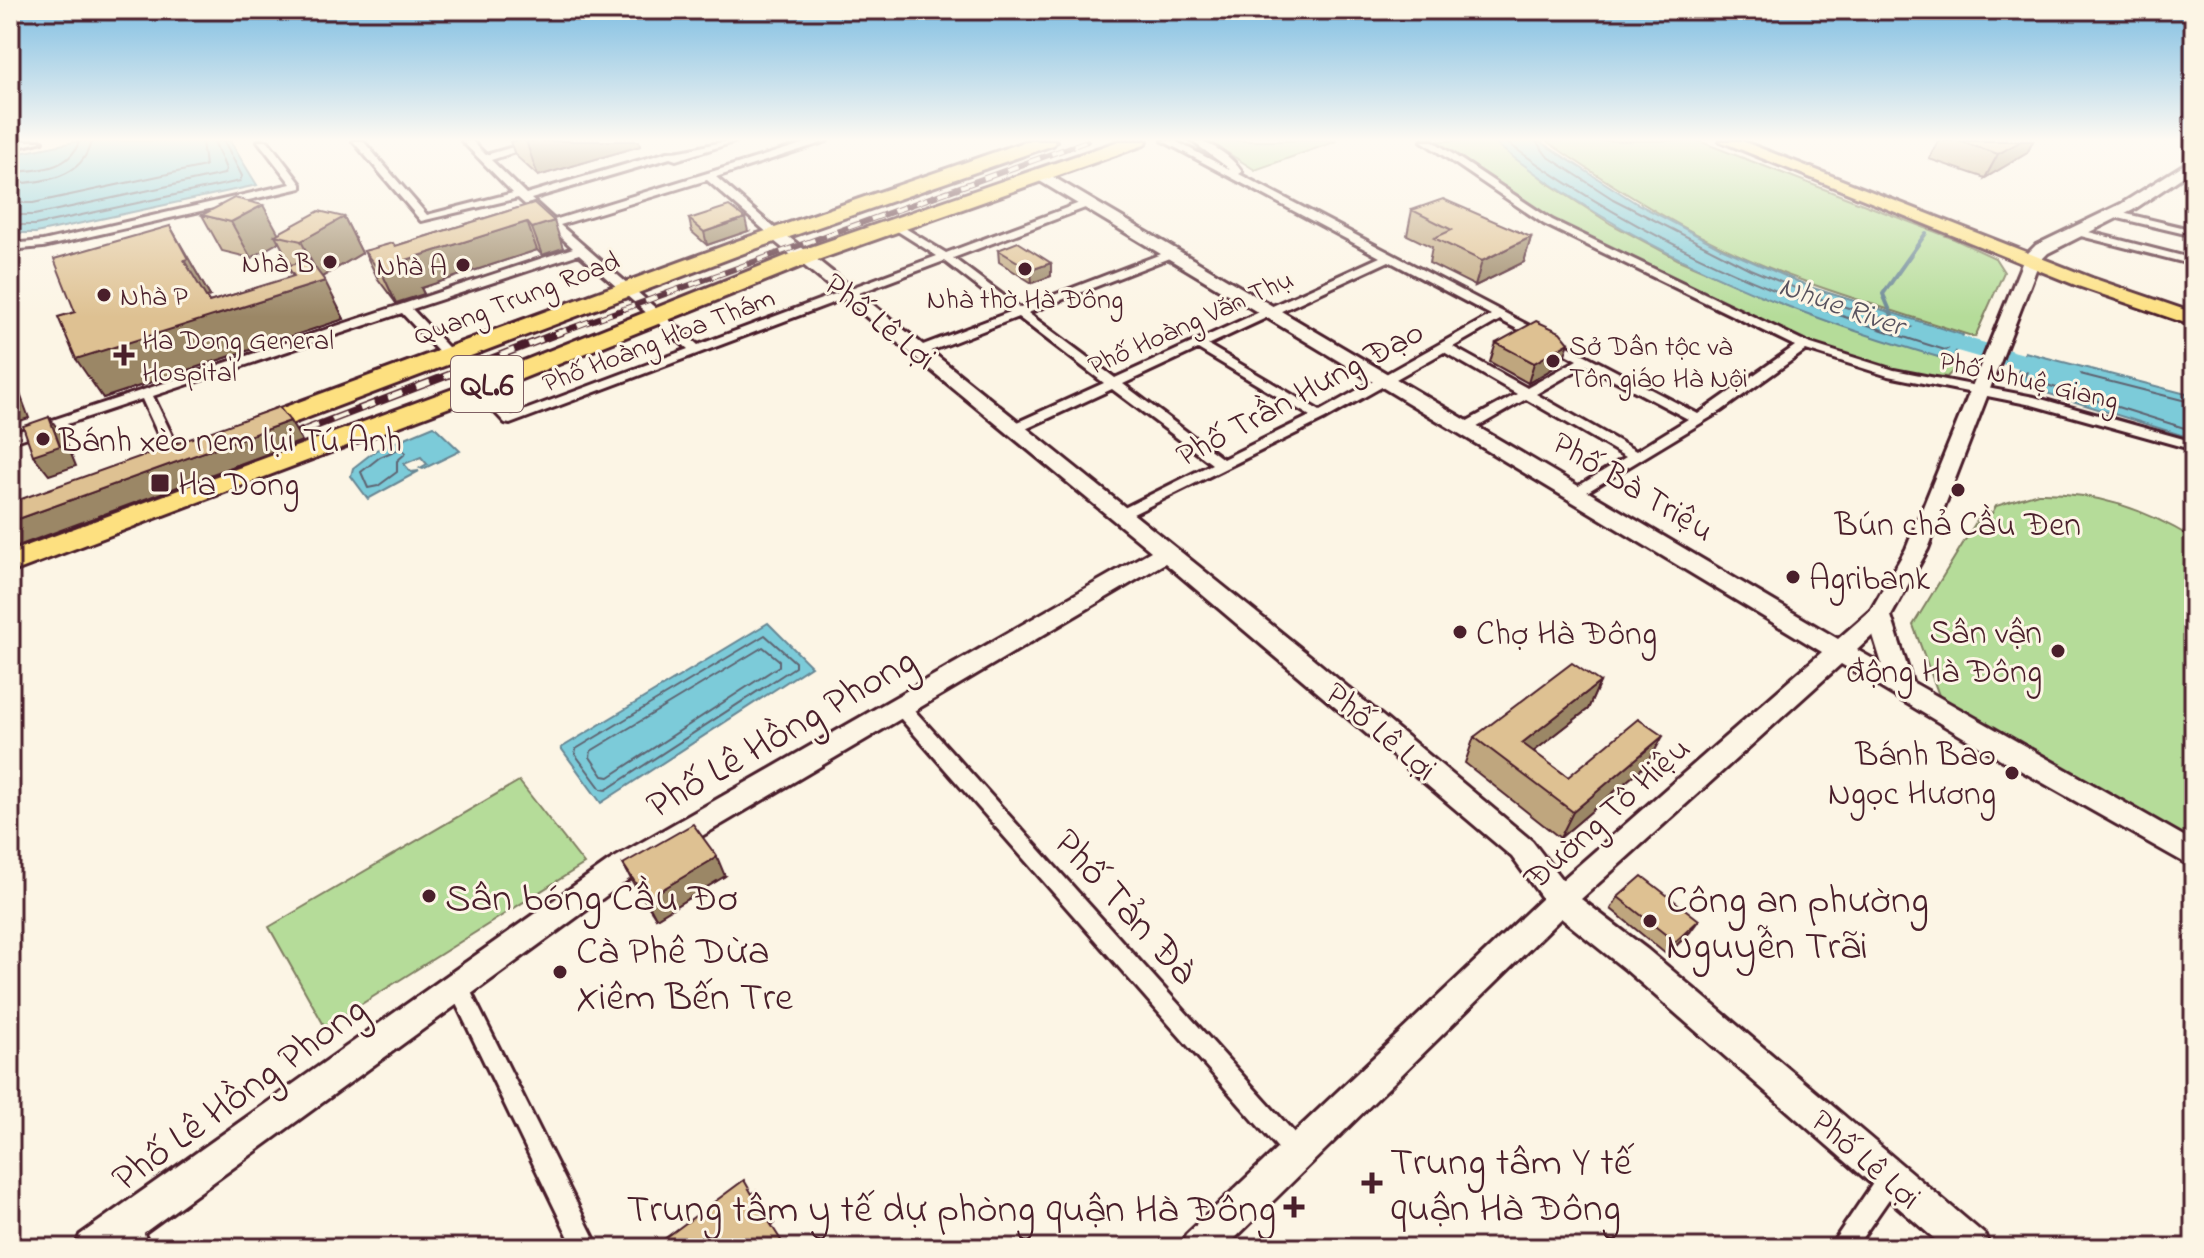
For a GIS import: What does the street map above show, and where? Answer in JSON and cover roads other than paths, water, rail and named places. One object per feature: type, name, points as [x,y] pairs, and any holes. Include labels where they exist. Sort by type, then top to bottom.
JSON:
[{"type":"highway","name":"Quang Trung Road","points":[[145,467],[452,357],[774,233],[872,200]]},
{"type":"highway","name":"QL.6","points":[[10,563],[479,387],[804,257],[966,200]]},
{"type":"main road","points":[[1882,200],[2036,254]]},
{"type":"main road","points":[[1894,205],[1902,200]]},
{"type":"main road","points":[[1923,200],[2120,293],[2194,320]]},
{"type":"street","points":[[10,247],[43,244],[237,200]]},
{"type":"street","points":[[408,200],[425,219],[507,200]]},
{"type":"street","points":[[527,200],[696,350]]},
{"type":"street","points":[[553,224],[632,200]]},
{"type":"street","points":[[736,200],[774,233]]},
{"type":"street","name":"Phố Bà Triệu","points":[[1083,200],[1841,652],[2194,856]]},
{"type":"street","points":[[1280,200],[1698,419]]},
{"type":"street","name":"Phố Nhuệ Giang","points":[[1515,200],[1548,222],[1804,346],[1892,373],[1982,386],[2194,446]]},
{"type":"street","points":[[2036,254],[2136,200]]},
{"type":"street","name":"Phố Hoàng Hoa Thám","points":[[479,387],[510,420],[1089,203]]},
{"type":"street","points":[[2114,214],[2194,233]]},
{"type":"street","points":[[895,225],[944,256],[1222,465]]},
{"type":"street","points":[[2077,232],[2194,262]]},
{"type":"street","name":"Phố Lê Lợi","points":[[774,233],[1123,514],[1522,849],[1560,900],[1637,960],[1972,1248]]},
{"type":"street","points":[[10,439],[582,249]]},
{"type":"street","points":[[919,351],[1173,253]]},
{"type":"street","name":"Đường Tô Hiệu","points":[[1199,1248],[1560,900],[1879,616],[1917,549],[2010,309],[2036,254]]},
{"type":"street","name":"Phố Hoàng Văn Thụ","points":[[1014,429],[1387,258]]},
{"type":"street","points":[[404,308],[479,387]]},
{"type":"street","name":"Phố Trần Hưng Đạo","points":[[1123,514],[1320,416],[1499,316]]},
{"type":"street","points":[[1198,344],[1320,416]]},
{"type":"street","points":[[1577,493],[1698,419],[1804,346]]},
{"type":"street","points":[[1445,347],[1635,456]]},
{"type":"street","points":[[1467,427],[1587,360]]},
{"type":"street","points":[[146,394],[175,456]]},
{"type":"street","name":"Phố Lê Hồng Phong","points":[[93,1248],[129,1219],[619,870],[1167,552]]},
{"type":"street","points":[[1879,616],[1901,686]]},
{"type":"street","name":"Phố Tản Đà","points":[[900,706],[1298,1154]]},
{"type":"street","points":[[457,985],[587,1248]]},
{"type":"street","points":[[1841,1248],[1890,1178]]},
{"type":"street","points":[[129,1219],[137,1248]]},
{"type":"water","points":[[10,200],[189,200],[36,233],[10,233]]},
{"type":"water","points":[[1575,200],[1631,200],[1721,248],[1813,288],[1963,335],[1952,361],[1829,322],[1711,274]]},
{"type":"water","points":[[2025,352],[2194,396],[2194,439],[2014,383]]},
{"type":"water","points":[[434,426],[460,451],[423,469],[420,468],[427,464],[421,457],[404,464],[411,472],[419,471],[368,499],[351,476],[353,468],[376,450]]},
{"type":"water","points":[[768,623],[811,666],[601,803],[561,748]]},
{"type":"waterway","points":[[1893,318],[1883,294],[1926,233]]},
{"type":"waterway","name":"Nhue River","points":[[1918,332],[2067,375]]},
{"type":"railway","points":[[555,334],[925,200]]},
{"type":"railway","points":[[276,441],[561,332]]},
{"type":"place","name":"Nhà B","points":[[330,262]]},
{"type":"place","name":"Nhà A","points":[[463,265]]},
{"type":"place","name":"Nhà thờ Hà Đông","points":[[1025,269]]},
{"type":"place","name":"Nhà P","points":[[104,295]]},
{"type":"place","name":"Ha Dong General Hospital","points":[[124,355]]},
{"type":"place","name":"Sở Dân tộc và Tôn giáo Hà Nội","points":[[1553,361]]},
{"type":"place","name":"Bánh xèo nem lụi Tú Anh","points":[[43,439]]},
{"type":"place","name":"Ha Dong","points":[[160,483]]},
{"type":"place","name":"Bún chả Cầu Đen","points":[[1958,490]]},
{"type":"place","name":"Agribank","points":[[1793,577]]},
{"type":"place","name":"Chợ Hà Đông","points":[[1460,632]]},
{"type":"place","name":"Sân vận động Hà Đông","points":[[2058,651]]},
{"type":"place","name":"Bánh Bao Ngọc Hương","points":[[2012,773]]},
{"type":"place","name":"Sân bóng Cầu Đơ","points":[[429,896]]},
{"type":"place","name":"Công an phường Nguyễn Trãi","points":[[1650,921]]},
{"type":"place","name":"Cà Phê Dừa Xiêm Bến Tre","points":[[560,972]]},
{"type":"place","name":"Trung tâm Y tế quận Hà Đông","points":[[1372,1183]]},
{"type":"place","name":"Trung tâm y tế dự phòng quận Hà Đông","points":[[1294,1207]]}]
